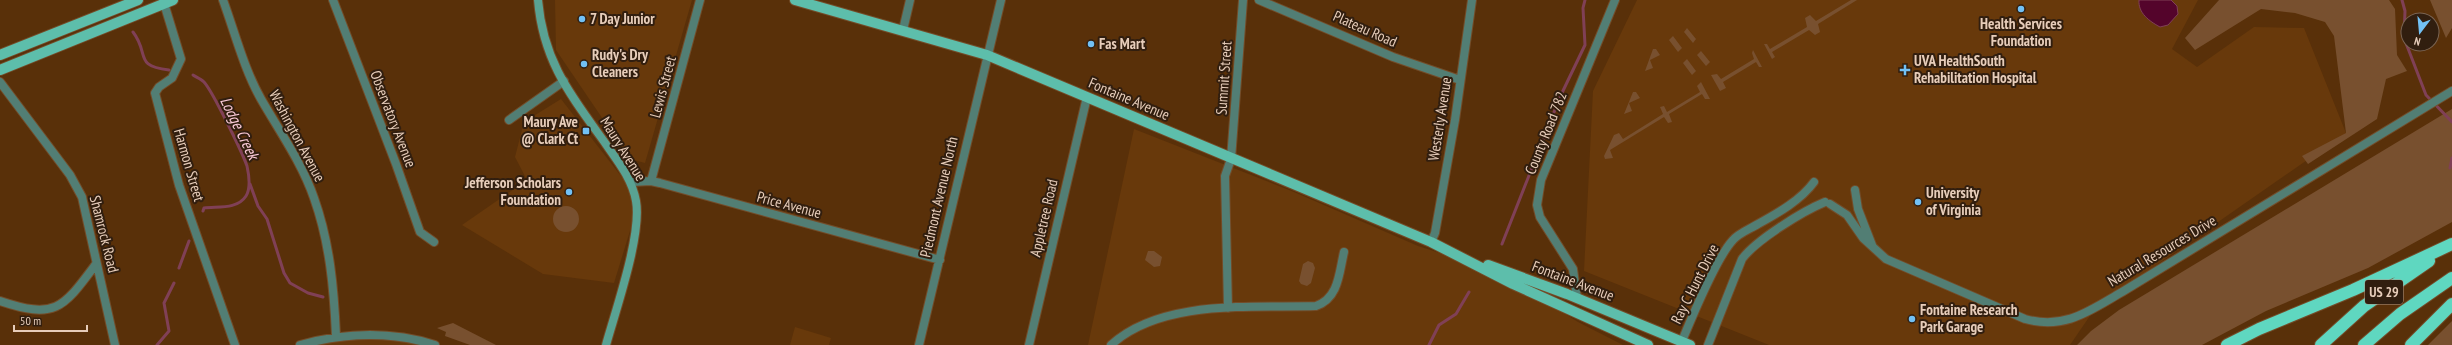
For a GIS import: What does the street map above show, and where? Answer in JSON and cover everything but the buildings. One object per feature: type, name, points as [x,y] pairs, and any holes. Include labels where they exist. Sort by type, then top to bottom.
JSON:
[{"type":"highway","points":[[2227,345],[2258,329],[2353,290],[2452,245]]},
{"type":"highway","name":"US 29","points":[[2321,345],[2364,306],[2452,245]]},
{"type":"highway","name":"US 29","points":[[2364,345],[2400,314],[2452,278]]},
{"type":"highway","points":[[2411,345],[2452,304]]},
{"type":"main road","points":[[0,55],[138,0]]},
{"type":"main road","name":"Maury Avenue","points":[[538,0],[544,38],[554,66],[631,182],[636,201],[636,227],[606,345]]},
{"type":"main road","name":"Fontaine Avenue","points":[[795,0],[987,55],[1431,242],[1513,284],[1648,345]]},
{"type":"main road","points":[[0,70],[166,1]]},
{"type":"main road","name":"Fontaine Avenue","points":[[1444,248],[1577,298],[1685,344]]},
{"type":"street","name":"Washington Avenue","points":[[223,0],[252,79],[306,177],[314,199],[328,252],[334,293],[336,336]]},
{"type":"street","name":"Observatory Avenue","points":[[332,0],[396,164],[420,232],[434,242]]},
{"type":"street","name":"Lewis Street","points":[[651,181],[700,0]]},
{"type":"street","points":[[903,30],[910,0]]},
{"type":"street","name":"Piedmont Avenue North","points":[[919,345],[1001,0]]},
{"type":"street","name":"Summit Street","points":[[1228,308],[1225,176],[1231,158],[1243,0]]},
{"type":"street","name":"Plateau Road","points":[[1258,0],[1399,59],[1460,80]]},
{"type":"street","name":"Westerly Avenue","points":[[1431,242],[1435,234],[1446,174],[1472,0]]},
{"type":"street","name":"County Road 782","points":[[1577,298],[1573,270],[1540,217],[1538,198],[1540,180],[1615,0]]},
{"type":"street","name":"Harmon Street","points":[[166,1],[181,59],[172,78],[159,87],[155,93],[179,185],[235,345]]},
{"type":"street","name":"Shamrock Road","points":[[0,82],[75,183],[85,208],[96,264],[115,345]]},
{"type":"street","points":[[509,120],[564,82]]},
{"type":"street","name":"Natural Resources Drive","points":[[1828,203],[1847,215],[1863,238],[1886,259],[2025,319],[2047,322],[2077,318],[2425,109],[2449,93]]},
{"type":"street","name":"Appletree Road","points":[[1029,345],[1087,97]]},
{"type":"street","name":"Price Avenue","points":[[631,182],[651,181],[940,260]]},
{"type":"street","name":"Ray C Hunt Drive","points":[[1685,344],[1718,265],[1733,240],[1789,204],[1808,190],[1814,182]]},
{"type":"street","name":"Natural Resources Drive","points":[[1855,190],[1858,209],[1872,245]]},
{"type":"street","name":"Ray C Hunt Drive","points":[[1708,345],[1742,259],[1747,252],[1761,240],[1814,206],[1828,203]]},
{"type":"street","points":[[1110,345],[1142,324],[1162,317],[1228,308],[1316,306],[1323,303],[1333,294],[1344,252]]},
{"type":"street","points":[[0,301],[27,310],[49,310],[66,301],[96,264]]},
{"type":"street","points":[[300,345],[336,336],[384,336],[435,345]]},
{"type":"shaded area","points":[[555,0],[692,0],[645,163],[630,159],[556,50]]},
{"type":"shaded area","name":"University of Virginia","points":[[1637,0],[2198,0],[2172,49],[2197,67],[2254,27],[2304,28],[2346,133],[2096,307],[2070,345],[1769,345],[1584,271],[1593,91]]},
{"type":"shaded area","points":[[1851,0],[1857,0],[1818,24],[1820,32],[1815,35],[1809,30],[1772,52],[1775,57],[1772,59],[1764,44],[1767,44],[1770,49],[1807,27],[1805,18],[1810,15],[1816,21]]},
{"type":"shaded area","points":[[2139,0],[2171,0],[2177,6],[2178,14],[2168,25],[2160,27],[2142,13]]},
{"type":"shaded area","points":[[2219,0],[2389,0],[2395,9],[2397,55],[2407,71],[2386,79],[2377,119],[2308,164],[2302,156],[2346,133],[2334,36],[2325,22],[2295,13],[2261,9],[2195,50],[2185,38]]},
{"type":"shaded area","points":[[2430,0],[2452,0],[2452,28],[2446,38],[2440,24],[2440,12],[2435,12]]},
{"type":"shaded area","points":[[1687,28],[1696,39],[1693,43],[1684,32]]},
{"type":"shaded area","points":[[1673,36],[1682,48],[1678,52],[1669,40]]},
{"type":"shaded area","points":[[1653,49],[1656,49],[1660,55],[1650,60],[1653,68],[1645,71]]},
{"type":"shaded area","points":[[1753,50],[1762,67],[1759,67],[1756,62],[1723,82],[1726,88],[1720,91],[1711,75],[1717,74],[1721,79],[1754,59],[1752,53]]},
{"type":"shaded area","points":[[1701,51],[1710,62],[1706,66],[1697,55]]},
{"type":"shaded area","points":[[1687,59],[1696,71],[1692,75],[1683,63]]},
{"type":"shaded area","points":[[1701,82],[1710,99],[1705,99],[1702,94],[1669,114],[1672,122],[1668,123],[1664,117],[1610,150],[1613,158],[1605,159],[1604,156],[1614,135],[1619,133],[1623,139],[1663,114],[1660,107],[1664,106],[1667,112],[1700,92],[1697,86]]},
{"type":"shaded area","points":[[1633,92],[1636,92],[1640,98],[1629,103],[1632,111],[1624,114]]},
{"type":"shaded area","name":"Jefferson Scholars Foundation","points":[[561,99],[628,185],[633,221],[614,283],[543,274],[462,225],[527,180],[515,157],[524,122]]},
{"type":"shaded area","points":[[2452,109],[2452,222],[2368,268],[2266,311],[2202,345],[2077,345],[2091,331],[2119,310]]},
{"type":"shaded area","points":[[1134,129],[1294,192],[1418,246],[1499,272],[1578,322],[1623,345],[1088,345]]},
{"type":"shaded area","points":[[566,206],[575,210],[579,219],[575,228],[566,232],[557,228],[553,219],[557,210]]},
{"type":"shaded area","points":[[1148,251],[1154,251],[1162,257],[1160,266],[1154,267],[1145,260]]},
{"type":"shaded area","points":[[1308,261],[1313,263],[1315,268],[1311,283],[1307,286],[1301,284],[1299,281],[1303,264]]},
{"type":"shaded area","points":[[2452,321],[2452,345],[2428,345]]},
{"type":"shaded area","points":[[453,323],[496,345],[470,345],[445,336],[446,332],[437,328]]},
{"type":"shaded area","points":[[795,327],[831,338],[829,345],[790,345]]},
{"type":"shaded area","points":[[358,334],[438,345],[294,345]]},
{"type":"waterway","points":[[1502,244],[1560,97],[1585,45],[1583,8],[1585,0]]},
{"type":"waterway","points":[[2402,0],[2405,11],[2404,38],[2426,95],[2452,122]]},
{"type":"waterway","name":"Lodge Creek","points":[[133,32],[138,40],[146,62],[158,68],[169,70]]},
{"type":"waterway","name":"Lodge Creek","points":[[193,75],[204,82],[214,97],[244,159],[249,177],[248,193],[237,204],[204,208],[203,211]]},
{"type":"waterway","points":[[2450,168],[2452,158]]},
{"type":"waterway","points":[[250,184],[258,206],[267,219],[284,273],[290,283],[308,293],[323,297]]},
{"type":"waterway","name":"Lodge Creek","points":[[179,268],[189,241]]},
{"type":"waterway","name":"Lodge Creek","points":[[157,345],[169,331],[164,303],[174,283]]},
{"type":"waterway","points":[[1429,345],[1439,325],[1456,314],[1469,292]]},
{"type":"place","name":"Health Services Foundation","points":[[2021,9]]},
{"type":"place","name":"7 Day Junior","points":[[582,19]]},
{"type":"place","name":"Fas Mart","points":[[1091,44]]},
{"type":"place","name":"Rudy's Dry Cleaners","points":[[584,64]]},
{"type":"place","name":"UVA HealthSouth Rehabilitation Hospital","points":[[1905,70]]},
{"type":"place","name":"Maury Ave @ Clark Ct","points":[[586,131]]},
{"type":"place","name":"Jefferson Scholars Foundation","points":[[569,192]]},
{"type":"place","name":"University of Virginia","points":[[1918,202]]},
{"type":"place","name":"Fontaine Research Park Garage","points":[[1912,319]]}]
